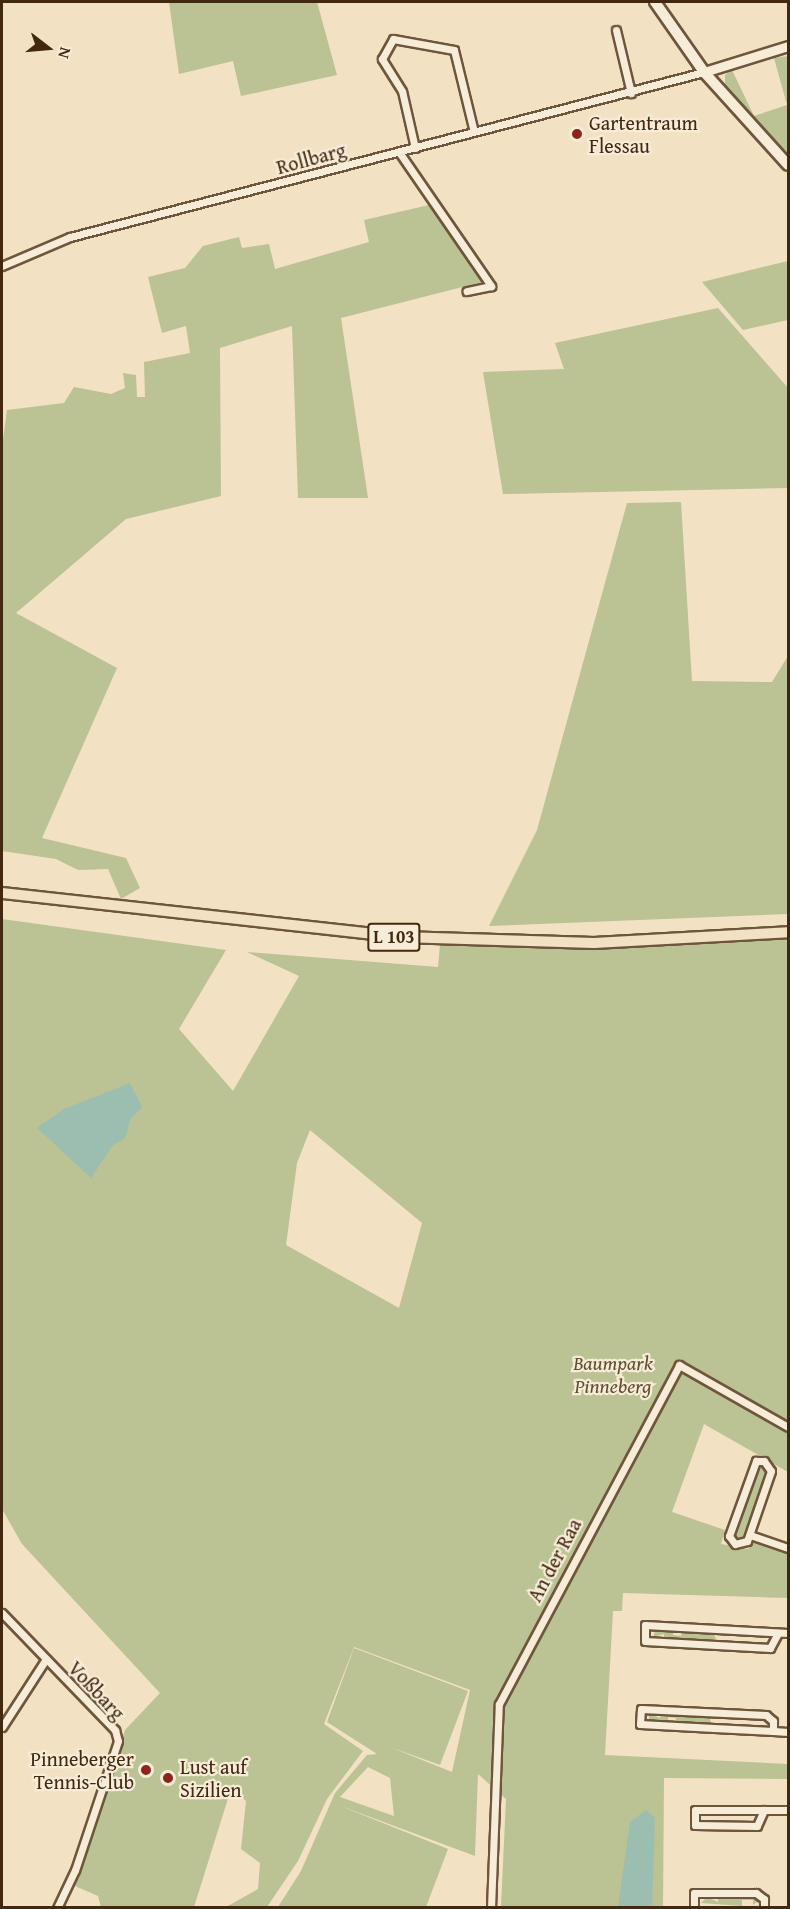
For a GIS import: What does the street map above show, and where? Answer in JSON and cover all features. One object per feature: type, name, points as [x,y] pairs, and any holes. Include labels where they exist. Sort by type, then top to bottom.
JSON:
[{"type":"main road","points":[[655,2],[704,72],[789,165]]},
{"type":"main road","name":"L 103","points":[[2,893],[400,937],[594,943],[789,932]]},
{"type":"street","points":[[616,30],[632,93]]},
{"type":"street","points":[[415,148],[402,91],[382,59],[393,39],[454,50],[474,132]]},
{"type":"street","points":[[704,72],[789,46]]},
{"type":"street","name":"Rollbarg","points":[[2,266],[70,237],[632,93],[704,72]]},
{"type":"street","points":[[399,152],[491,286],[467,291]]},
{"type":"street","name":"An der Raa","points":[[491,1908],[499,1704],[679,1365],[789,1428]]},
{"type":"street","points":[[764,1461],[771,1471],[750,1535],[742,1545],[729,1536],[752,1466],[764,1461]]},
{"type":"street","points":[[750,1535],[789,1548]]},
{"type":"street","name":"Voßbarg","points":[[2,1613],[115,1730],[118,1741],[75,1870],[57,1908]]},
{"type":"street","points":[[778,1633],[770,1648],[645,1641],[645,1626],[789,1633]]},
{"type":"street","points":[[718,1645],[719,1630]]},
{"type":"street","points":[[2,1727],[46,1659]]},
{"type":"street","points":[[772,1731],[773,1721],[766,1715],[641,1709],[640,1724],[789,1732]]},
{"type":"street","points":[[714,1728],[715,1713]]},
{"type":"street","points":[[764,1810],[757,1826],[695,1825],[695,1810],[764,1810],[789,1810]]},
{"type":"street","points":[[694,1908],[694,1893],[756,1893],[764,1899],[764,1908]]},
{"type":"green space","points":[[169,2],[317,2],[337,75],[241,96],[233,61],[179,74]]},
{"type":"green space","points":[[788,56],[788,155],[725,89],[725,75],[732,70],[754,116],[787,105],[774,58]]},
{"type":"green space","points":[[429,205],[482,282],[341,318],[368,498],[298,498],[292,326],[220,348],[221,496],[126,519],[16,613],[117,668],[42,838],[126,858],[140,888],[121,899],[108,869],[78,870],[56,859],[2,851],[2,447],[7,410],[64,403],[74,387],[111,394],[125,388],[123,373],[136,375],[137,397],[145,397],[144,362],[190,353],[186,326],[162,333],[148,277],[185,268],[203,246],[239,237],[242,248],[269,244],[275,269],[369,242],[364,220]]},
{"type":"green space","points":[[788,261],[788,320],[743,330],[702,282]]},
{"type":"green space","points":[[718,308],[788,388],[788,488],[503,494],[483,372],[564,369],[555,343]]},
{"type":"green space","points":[[681,502],[692,681],[772,682],[788,656],[788,914],[489,926],[537,830],[627,503]]},
{"type":"green space","name":"Baumpark Pinneberg","points":[[2,919],[226,950],[179,1029],[233,1091],[299,976],[247,952],[438,967],[440,945],[591,948],[788,938],[788,1472],[704,1424],[672,1512],[725,1530],[721,1544],[748,1549],[757,1540],[788,1551],[788,1598],[623,1593],[622,1611],[613,1611],[605,1755],[788,1764],[788,1779],[664,1778],[663,1907],[501,1907],[506,1799],[478,1774],[475,1856],[338,1805],[448,1849],[426,1907],[278,1907],[301,1871],[335,1793],[367,1755],[377,1754],[327,1722],[354,1648],[468,1691],[440,1765],[390,1747],[452,1772],[470,1690],[354,1647],[324,1724],[363,1751],[327,1799],[298,1861],[267,1907],[226,1907],[258,1889],[260,1863],[241,1849],[246,1801],[231,1789],[194,1907],[101,1907],[98,1896],[75,1886],[125,1730],[160,1693],[22,1544],[2,1509]],"holes":[[[310,1130],[422,1223],[399,1308],[286,1245],[297,1163]],[[368,1767],[390,1778],[394,1816],[340,1797]]]},
{"type":"green space","points":[[756,1465],[768,1470],[746,1537],[737,1540],[733,1535]]},
{"type":"green space","points":[[656,1629],[673,1629],[673,1635],[681,1636],[682,1630],[713,1632],[716,1639],[664,1639],[664,1634],[653,1637]]},
{"type":"green space","points":[[660,1712],[709,1715],[711,1723],[676,1724],[676,1718],[668,1717],[668,1723],[649,1722],[649,1714],[660,1718]]},
{"type":"green space","points":[[718,1896],[755,1896],[758,1901],[753,1905],[753,1900],[742,1900],[742,1906],[701,1903],[707,1897],[718,1902]]},
{"type":"shaded area","points":[[130,1083],[142,1107],[131,1118],[125,1138],[112,1146],[91,1178],[37,1128],[64,1109]]},
{"type":"shaded area","points":[[646,1810],[655,1818],[652,1907],[618,1907],[630,1822]]},
{"type":"place","name":"Gartentraum Flessau","points":[[577,134]]},
{"type":"place","name":"Pinneberger Tennis-Club","points":[[146,1770]]},
{"type":"place","name":"Lust auf Sizilien","points":[[168,1778]]}]
